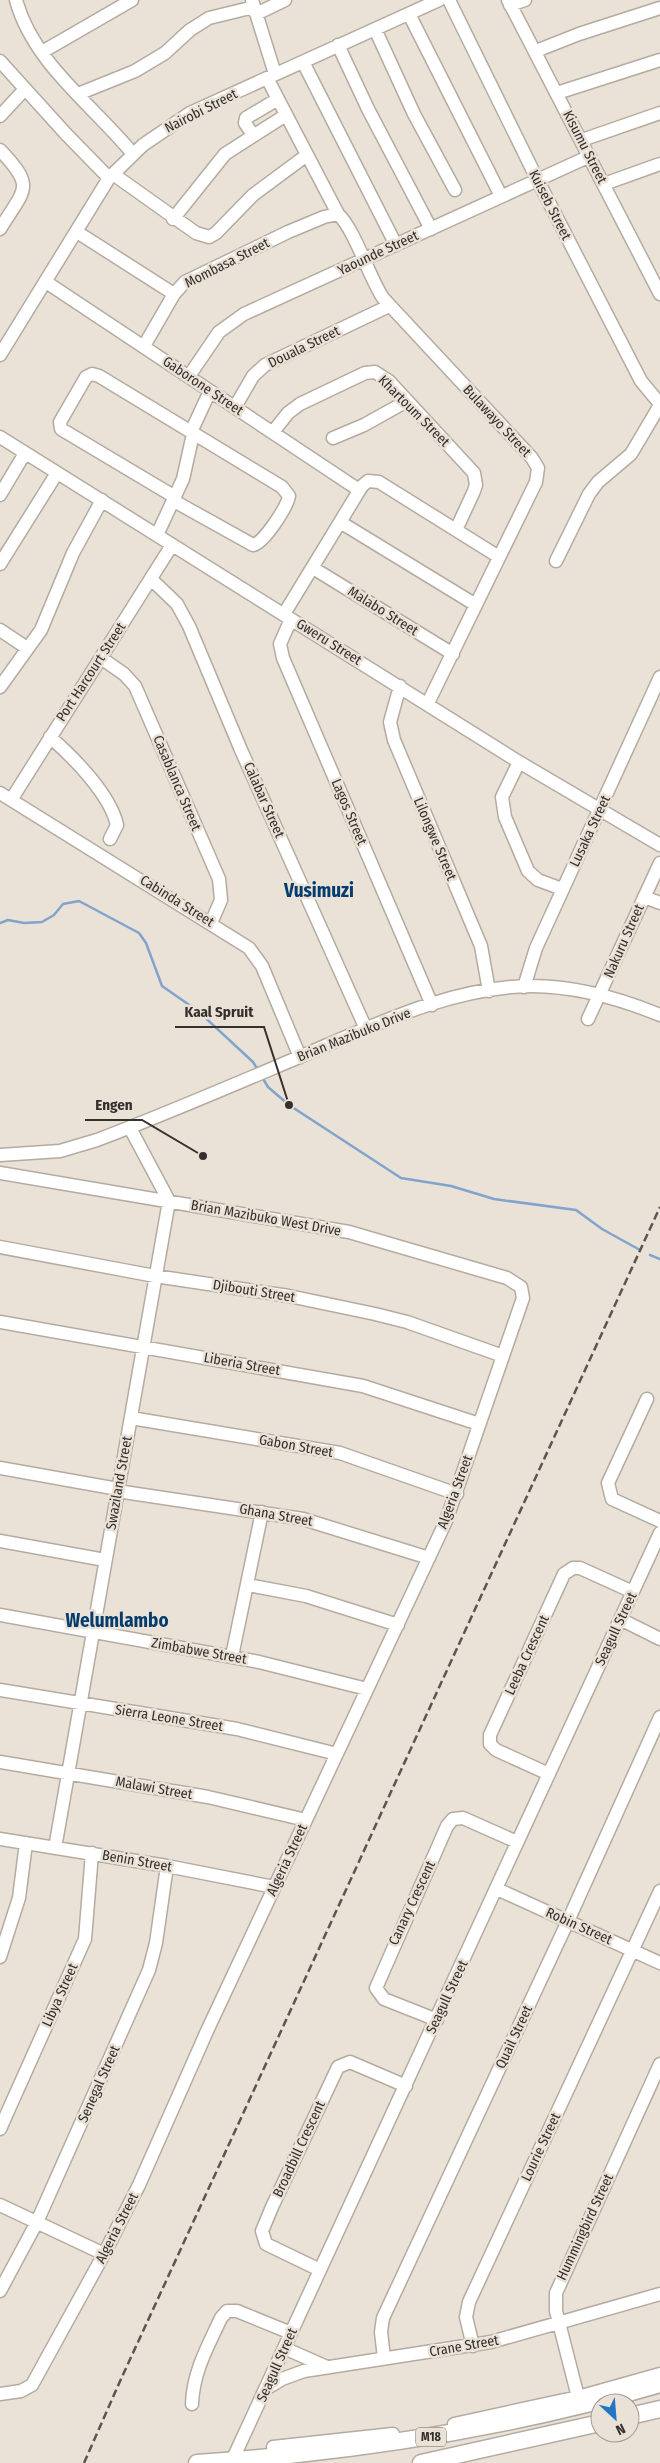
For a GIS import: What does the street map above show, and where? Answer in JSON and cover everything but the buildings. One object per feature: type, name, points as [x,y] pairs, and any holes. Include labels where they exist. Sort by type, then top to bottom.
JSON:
[{"type":"main road","name":"M18","points":[[196,2463],[232,2462],[399,2442],[479,2429],[579,2407],[660,2384]]},
{"type":"main road","points":[[640,2414],[660,2409]]},
{"type":"main road","name":"M18","points":[[421,2463],[590,2425]]},
{"type":"street","points":[[16,0],[23,21],[42,52],[133,154]]},
{"type":"street","points":[[42,52],[132,0]]},
{"type":"street","points":[[78,94],[135,72],[165,53],[190,30],[208,18],[285,0]]},
{"type":"street","name":"Nairobi Street","points":[[0,355],[111,176],[160,131],[190,113],[439,0]]},
{"type":"street","name":"Kuiseb Street","points":[[449,0],[537,179],[641,381],[660,405]]},
{"type":"street","points":[[509,3],[525,0]]},
{"type":"street","name":"Kisumu Street","points":[[509,3],[536,51],[660,294]]},
{"type":"street","name":"Bulawayo Street","points":[[254,7],[278,100],[338,214],[346,224],[376,287],[389,306],[532,458],[538,468],[536,482],[428,703]]},
{"type":"street","points":[[536,51],[579,34],[660,8]]},
{"type":"street","points":[[408,14],[501,196]]},
{"type":"street","points":[[375,29],[414,114],[455,190]]},
{"type":"street","points":[[338,46],[368,109],[431,229]]},
{"type":"street","points":[[0,60],[25,89],[111,176],[198,235],[211,236],[253,194],[307,154]]},
{"type":"street","points":[[557,93],[660,60]]},
{"type":"street","points":[[303,62],[396,245]]},
{"type":"street","points":[[0,116],[25,89]]},
{"type":"street","points":[[253,135],[245,123],[246,118],[278,100]]},
{"type":"street","points":[[582,140],[660,113]]},
{"type":"street","points":[[174,219],[226,154],[286,114]]},
{"type":"street","points":[[0,150],[20,172],[24,181],[20,197],[0,229]]},
{"type":"street","name":"Yaounde Street","points":[[189,376],[213,340],[235,319],[590,156]]},
{"type":"street","points":[[604,184],[659,169]]},
{"type":"street","name":"Mombasa Street","points":[[144,346],[174,294],[184,282],[297,228],[329,215],[338,214]]},
{"type":"street","points":[[77,232],[174,294]]},
{"type":"street","name":"Gaborone Street","points":[[46,282],[359,490]]},
{"type":"street","name":"Douala Street","points":[[235,407],[253,376],[265,366],[389,306]]},
{"type":"street","name":"Khartoum Street","points":[[273,432],[288,413],[300,404],[370,371],[384,377],[474,473],[476,485],[456,530]]},
{"type":"street","points":[[92,374],[99,376],[192,433],[288,492],[289,500],[262,541],[253,545],[64,432],[59,425],[83,380],[92,374]]},
{"type":"street","points":[[158,535],[186,468],[192,433],[210,391]]},
{"type":"street","points":[[333,438],[364,425],[407,401]]},
{"type":"street","points":[[556,561],[589,494],[598,482],[631,454],[660,405]]},
{"type":"street","name":"Gweru Street","points":[[0,436],[428,703],[519,762],[660,845]]},
{"type":"street","points":[[0,495],[25,452]]},
{"type":"street","points":[[0,564],[57,473]]},
{"type":"street","points":[[359,490],[368,481],[375,481],[499,557]]},
{"type":"street","name":"Lagos Street","points":[[359,490],[313,568],[288,616],[280,644],[283,658],[432,1004]]},
{"type":"street","points":[[0,687],[44,624],[73,553],[102,500]]},
{"type":"street","points":[[340,522],[476,606]]},
{"type":"street","name":"Port Harcourt Street","points":[[11,800],[172,545]]},
{"type":"street","name":"Malabo Street","points":[[313,568],[453,654]]},
{"type":"street","name":"Calabar Street","points":[[151,579],[177,604],[189,626],[241,750],[366,1029]]},
{"type":"street","points":[[0,630],[28,648]]},
{"type":"street","name":"Casablanca Street","points":[[101,658],[124,674],[135,686],[218,879],[220,900],[211,923]]},
{"type":"street","name":"Lusaka Street","points":[[524,987],[536,948],[562,888],[600,810],[660,677]]},
{"type":"street","name":"Lilongwe Street","points":[[400,686],[390,722],[394,740],[481,946],[488,991]]},
{"type":"street","points":[[50,736],[77,763],[110,808],[117,825],[110,839]]},
{"type":"street","points":[[519,762],[502,797],[505,817],[528,871],[538,880],[562,888]]},
{"type":"street","name":"Cabinda Street","points":[[0,793],[240,940],[256,956],[300,1056]]},
{"type":"street","name":"Nakuru Street","points":[[588,1020],[660,863]]},
{"type":"street","points":[[644,897],[660,903]]},
{"type":"street","name":"Brian Mazibuko Drive","points":[[0,1155],[60,1151],[130,1128],[366,1029],[432,1004],[488,991],[524,987],[568,990],[599,996],[660,1015]]},
{"type":"street","points":[[130,1128],[169,1201]]},
{"type":"street","name":"Brian Mazibuko West Drive","points":[[0,1172],[368,1236],[506,1278],[515,1282],[523,1291]]},
{"type":"street","name":"Swaziland Street","points":[[56,1848],[169,1201]]},
{"type":"street","name":"Djibouti Street","points":[[0,1247],[155,1276],[289,1296],[375,1314],[407,1322],[503,1356]]},
{"type":"street","name":"Algeria Street","points":[[0,2394],[21,2391],[32,2385],[104,2254],[139,2185],[274,1887],[429,1558],[456,1494],[522,1302],[523,1291]]},
{"type":"street","name":"Liberia Street","points":[[0,1322],[363,1386],[479,1424]]},
{"type":"street","points":[[647,1399],[608,1483],[608,1491],[614,1501],[660,1521]]},
{"type":"street","name":"Gabon Street","points":[[131,1418],[340,1453],[456,1494]]},
{"type":"street","name":"Ghana Street","points":[[0,1468],[118,1490],[322,1523],[429,1558]]},
{"type":"street","points":[[232,1656],[262,1512]]},
{"type":"street","name":"Seagull Street","points":[[232,2462],[620,1619],[633,1592],[656,1554],[660,1533]]},
{"type":"street","points":[[0,1541],[106,1560]]},
{"type":"street","name":"Leeba Crescent","points":[[549,1774],[496,1750],[489,1739],[564,1574],[573,1568],[580,1568],[633,1592]]},
{"type":"street","points":[[248,1585],[306,1596],[398,1625]]},
{"type":"street","name":"Zimbabwe Street","points":[[0,1615],[232,1656],[367,1689]]},
{"type":"street","points":[[620,1619],[660,1639]]},
{"type":"street","name":"Sierra Leone Street","points":[[0,1690],[237,1729],[336,1754]]},
{"type":"street","name":"Quail Street","points":[[384,2358],[381,2332],[383,2318],[568,1921],[660,1717]]},
{"type":"street","name":"Malawi Street","points":[[0,1762],[216,1799],[306,1820]]},
{"type":"street","name":"Canary Crescent","points":[[437,2020],[384,1999],[377,1992],[376,1983],[392,1946],[447,1826],[453,1819],[463,1818],[517,1842]]},
{"type":"street","name":"Benin Street","points":[[0,1839],[167,1866],[274,1887]]},
{"type":"street","points":[[0,1957],[19,1898],[26,1843]]},
{"type":"street","name":"Libya Street","points":[[0,2128],[85,1939],[92,1853]]},
{"type":"street","name":"Senegal Street","points":[[0,2291],[37,2222],[149,1970],[156,1943],[167,1866]]},
{"type":"street","name":"Robin Street","points":[[497,1889],[660,1963]]},
{"type":"street","name":"Lourie Street","points":[[473,2346],[466,2317],[469,2302],[660,1891]]},
{"type":"street","name":"Broadbill Crescent","points":[[320,2270],[272,2247],[263,2240],[262,2231],[336,2070],[342,2064],[350,2062],[406,2086]]},
{"type":"street","name":"Hummingbird Street","points":[[578,2396],[554,2303],[560,2279],[660,2064]]},
{"type":"street","points":[[0,2206],[104,2254]]},
{"type":"street","name":"Crane Street","points":[[267,2388],[291,2375],[328,2367],[473,2346],[559,2324],[660,2294]]},
{"type":"street","points":[[192,2404],[192,2387],[198,2367],[221,2318],[227,2311],[238,2311],[291,2333]]},
{"type":"street","points":[[284,2348],[328,2367]]},
{"type":"street","points":[[273,2447],[349,2440],[447,2425],[578,2396],[660,2374]]},
{"type":"waterway","points":[[0,923],[8,920],[24,923],[42,922],[54,915],[63,904],[79,901],[139,933],[146,943],[162,986],[198,1011],[253,1062],[258,1070]]},
{"type":"waterway","points":[[262,1077],[268,1087],[289,1105],[401,1178],[451,1186],[494,1199],[576,1210],[602,1229],[640,1250]]},
{"type":"waterway","points":[[650,1255],[660,1259]]},
{"type":"railway","points":[[84,2463],[660,1207]]},
{"type":"place","name":"Kaal Spruit","points":[[289,1105]]},
{"type":"place","name":"Engen","points":[[203,1156]]},
{"type":"district","name":"Vusimuzi","points":[[319,890]]},
{"type":"district","name":"Welumlambo","points":[[117,1620]]}]
